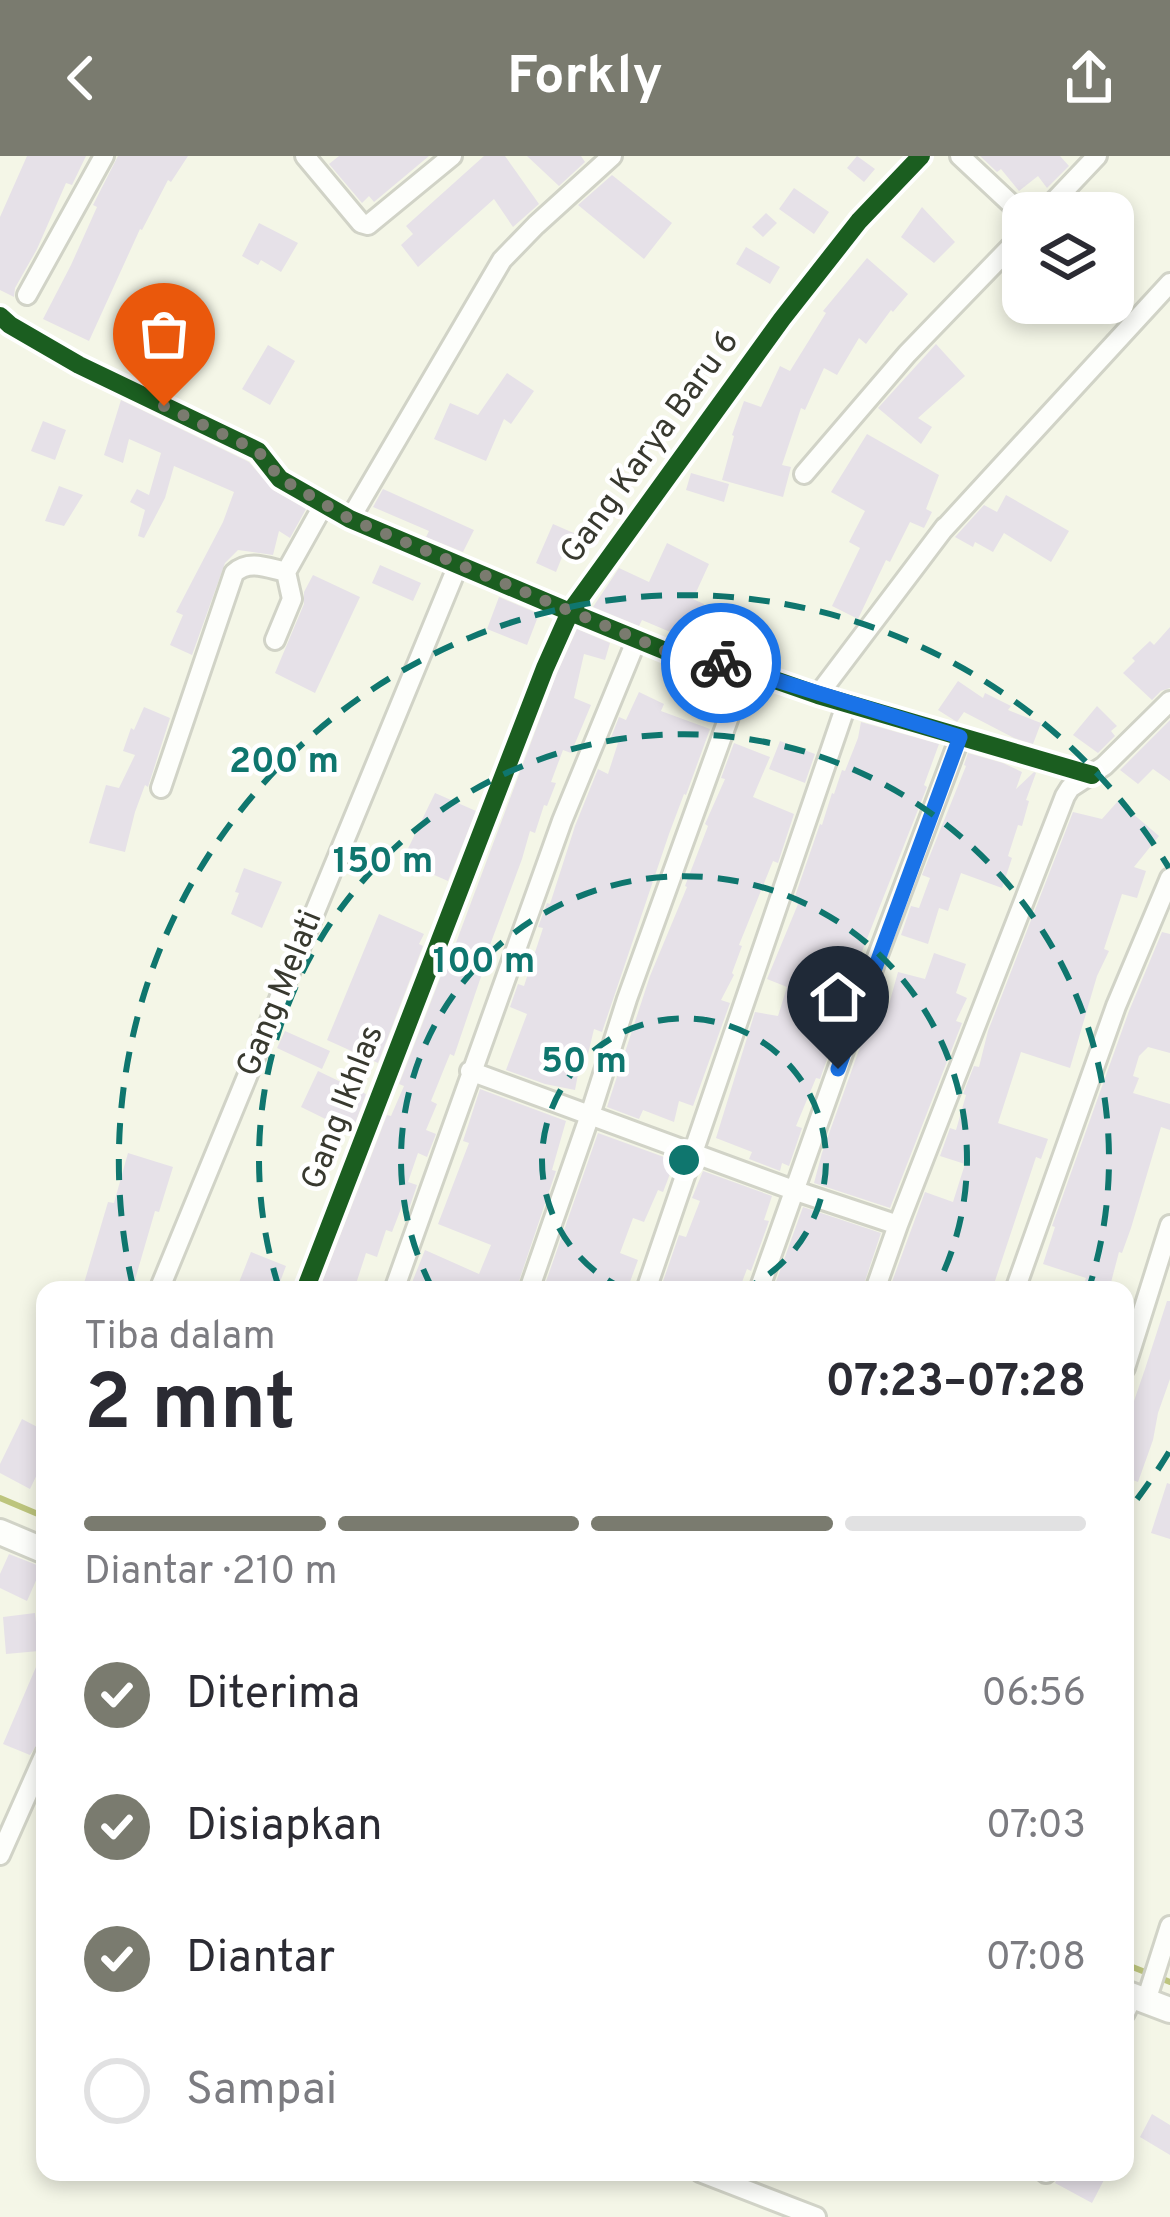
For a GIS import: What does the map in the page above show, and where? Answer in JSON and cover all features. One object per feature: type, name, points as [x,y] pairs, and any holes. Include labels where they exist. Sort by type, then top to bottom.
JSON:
[{"type":"street","points":[[27,295],[104,156]]},
{"type":"street","points":[[304,156],[361,223],[368,225],[452,156]]},
{"type":"street","points":[[350,519],[502,260],[612,156]]},
{"type":"street","name":"Gang Karya Baru 6","points":[[0,316],[79,365],[258,451],[280,478],[350,519],[570,612],[782,319],[859,221],[921,156]]},
{"type":"street","points":[[960,156],[1002,195]]},
{"type":"street","points":[[1063,192],[1097,156]]},
{"type":"street","points":[[804,474],[908,354],[1002,256]]},
{"type":"street","points":[[818,695],[944,529],[1170,283]]},
{"type":"street","points":[[275,640],[292,599],[286,572],[324,504]]},
{"type":"street","points":[[161,788],[235,573],[252,564],[286,572]]},
{"type":"street","name":"Gang Melati","points":[[163,1281],[458,565]]},
{"type":"street","points":[[570,612],[673,654],[729,664],[818,695],[1092,775]]},
{"type":"street","name":"Gang Ikhlas","points":[[308,1281],[570,612]]},
{"type":"street","points":[[397,1281],[562,821],[634,646]]},
{"type":"street","points":[[878,1281],[1065,796],[1104,766],[1170,701]]},
{"type":"street","points":[[532,1281],[730,714]]},
{"type":"street","points":[[649,1281],[843,714]]},
{"type":"street","points":[[762,1281],[960,737]]},
{"type":"street","points":[[1018,1281],[1116,1006],[1170,878]]},
{"type":"street","points":[[470,1071],[898,1225]]},
{"type":"street","points":[[1134,1339],[1170,1225]]},
{"type":"street","points":[[0,1532],[36,1547]]},
{"type":"street","points":[[0,1856],[36,1774]]},
{"type":"street","points":[[1142,2000],[1167,1936]]},
{"type":"street","points":[[723,2181],[816,2217]]},
{"type":"building","points":[[27,156],[86,156],[72,185],[66,183],[14,297],[0,290],[0,217]]},
{"type":"building","points":[[118,156],[188,156],[140,229],[89,341],[43,319]]},
{"type":"building","points":[[339,156],[429,156],[374,202],[369,196],[362,203],[329,164]]},
{"type":"building","points":[[484,156],[505,156],[539,204],[513,227],[494,199],[418,267],[401,245],[413,234],[406,226]]},
{"type":"building","points":[[527,156],[581,156],[585,162],[559,186]]},
{"type":"building","points":[[857,156],[875,169],[864,182],[847,168]]},
{"type":"building","points":[[980,156],[1060,156],[1069,166],[1047,188],[1038,176],[1019,191],[1001,169],[997,172]]},
{"type":"building","points":[[612,175],[672,223],[644,259],[578,205]]},
{"type":"building","points":[[794,188],[829,212],[814,234],[779,209]]},
{"type":"building","points":[[922,207],[955,242],[934,263],[901,237]]},
{"type":"building","points":[[766,213],[777,223],[763,237],[752,227]]},
{"type":"building","points":[[259,223],[298,243],[281,272],[242,256]]},
{"type":"building","points":[[746,247],[780,267],[770,284],[736,264]]},
{"type":"building","points":[[867,258],[908,294],[866,344],[859,338],[837,375],[824,368],[805,410],[801,408],[782,465],[791,467],[783,497],[722,480],[744,401],[761,407],[780,366],[790,371],[823,311]]},
{"type":"building","points":[[936,344],[965,376],[918,418],[932,427],[921,444],[878,408]]},
{"type":"building","points":[[268,345],[295,361],[270,405],[242,389]]},
{"type":"building","points":[[507,373],[534,391],[511,424],[504,419],[486,461],[434,439],[450,403],[478,415]]},
{"type":"building","points":[[121,400],[249,462],[273,490],[306,509],[290,538],[279,531],[273,555],[238,550],[225,563],[192,655],[170,645],[183,615],[176,612],[234,492],[174,466],[165,498],[144,538],[138,536],[145,510],[130,502],[137,489],[149,495],[161,453],[129,439],[123,463],[104,455]]},
{"type":"building","points":[[43,421],[66,430],[55,460],[31,451]]},
{"type":"building","points":[[867,434],[939,475],[924,528],[910,522],[858,619],[832,606],[860,548],[849,542],[865,511],[831,492]]},
{"type":"building","points":[[691,473],[729,484],[724,502],[686,490]]},
{"type":"building","points":[[59,486],[83,495],[64,526],[45,521]]},
{"type":"building","points":[[383,489],[474,530],[463,552],[373,507]]},
{"type":"building","points":[[1006,495],[1069,531],[1051,562],[1004,533],[993,552],[955,537],[984,505],[997,512]]},
{"type":"building","points":[[553,524],[585,538],[575,561],[562,557],[556,572],[536,563]]},
{"type":"building","points":[[667,543],[709,564],[693,599],[704,604],[689,640],[642,620],[639,626],[593,607],[619,568],[649,582]]},
{"type":"building","points":[[380,565],[421,583],[413,601],[372,583]]},
{"type":"building","points":[[313,575],[360,597],[315,693],[275,673]]},
{"type":"building","points":[[499,597],[539,614],[527,645],[487,629]]},
{"type":"building","points":[[1170,627],[1170,688],[1152,700],[1123,673],[1135,661],[1132,658],[1150,641],[1154,645]]},
{"type":"building","points":[[577,629],[610,643],[605,660],[584,654],[574,698],[591,705],[571,753],[563,750],[547,806],[535,833],[530,831],[490,945],[498,947],[491,967],[485,965],[454,1056],[450,1054],[431,1101],[437,1104],[426,1130],[436,1134],[427,1157],[418,1153],[408,1182],[417,1185],[409,1209],[402,1206],[392,1232],[386,1230],[377,1257],[366,1253],[357,1281],[322,1281],[387,1115],[391,1116],[404,1086],[399,1084]]},
{"type":"building","points":[[958,681],[983,698],[985,693],[1011,706],[1008,710],[1041,723],[1033,744],[964,712],[957,722],[938,710]]},
{"type":"building","points":[[639,692],[664,704],[661,711],[710,729],[602,1032],[594,1029],[584,1071],[579,1069],[575,1090],[545,1084],[506,1070],[527,1014],[510,1007],[518,984],[524,986],[543,928],[538,927],[598,769],[608,774],[618,743],[610,740],[619,717],[626,720]]},
{"type":"building","points":[[1097,706],[1117,726],[1111,731],[1115,736],[1098,753],[1073,735]]},
{"type":"building","points":[[144,707],[170,718],[125,852],[89,843],[106,785],[119,788],[135,755],[123,751]]},
{"type":"building","points":[[1170,720],[1170,781],[1153,769],[1138,784],[1120,770]]},
{"type":"building","points":[[861,722],[939,744],[927,787],[844,997],[848,999],[820,1079],[816,1078],[796,1126],[802,1128],[789,1166],[782,1163],[780,1171],[749,1159],[752,1152],[716,1138],[755,1012],[778,1016],[787,987],[767,979]]},
{"type":"building","points":[[780,741],[815,754],[805,783],[769,769]]},
{"type":"building","points":[[734,743],[770,757],[753,797],[794,814],[778,863],[773,861],[739,945],[734,975],[721,1000],[730,1003],[693,1106],[679,1101],[674,1122],[643,1110],[639,1119],[607,1107]]},
{"type":"building","points":[[968,753],[1022,772],[1016,789],[1036,773],[1002,888],[961,873],[948,911],[939,908],[928,944],[901,935],[911,906],[919,908],[930,878],[922,875]]},
{"type":"building","points":[[435,793],[476,811],[448,881],[402,861]]},
{"type":"building","points":[[1118,801],[1159,836],[1134,867],[1146,871],[1137,898],[1122,894],[1104,949],[1109,951],[1070,1068],[1021,1052],[998,1123],[1048,1139],[1041,1159],[1036,1157],[995,1281],[892,1281],[925,1192],[953,1202],[965,1164],[940,1156],[950,1128],[956,1130],[963,1094],[974,1066],[979,1067],[988,1031],[1073,812],[1102,819]]},
{"type":"building","points":[[244,868],[282,882],[262,928],[231,914]]},
{"type":"building","points":[[379,914],[424,934],[378,1063],[327,1040]]},
{"type":"building","points":[[1162,932],[1170,934],[1170,1053],[1148,1047],[1139,1056],[1133,1093],[1170,1104],[1170,1130],[1161,1127],[1111,1281],[1085,1281],[1043,1264],[1052,1226]]},
{"type":"building","points":[[934,953],[966,964],[956,993],[967,998],[956,1021],[962,1023],[890,1208],[814,1183],[873,1011],[886,1015],[898,972],[925,979]]},
{"type":"building","points":[[285,1031],[330,1051],[322,1069],[277,1048]]},
{"type":"building","points":[[318,1071],[366,1094],[352,1132],[301,1107]]},
{"type":"building","points":[[480,1089],[566,1121],[552,1170],[556,1171],[519,1281],[413,1281],[425,1250],[479,1274],[491,1245],[438,1224],[469,1143],[463,1141]]},
{"type":"building","points":[[598,1133],[675,1161],[644,1222],[633,1218],[620,1253],[638,1260],[630,1281],[546,1281]]},
{"type":"building","points":[[128,1153],[173,1167],[135,1281],[85,1281],[108,1202],[114,1203]]},
{"type":"building","points":[[703,1171],[772,1196],[764,1220],[769,1221],[751,1271],[747,1269],[742,1281],[663,1281],[679,1235],[686,1237],[700,1201],[692,1198]]},
{"type":"building","points":[[803,1207],[881,1233],[865,1281],[776,1281]]},
{"type":"building","points":[[251,1252],[286,1266],[280,1281],[240,1281]]},
{"type":"building","points":[[1170,1301],[1170,1379],[1138,1482],[1134,1480],[1134,1401]]},
{"type":"building","points":[[22,1419],[36,1426],[36,1477],[30,1489],[0,1473]]},
{"type":"building","points":[[1170,1484],[1170,1539],[1151,1533]]},
{"type":"building","points":[[9,1554],[36,1565],[36,1581],[27,1601],[0,1588]]},
{"type":"building","points":[[35,1613],[36,1651],[6,1654],[3,1617]]},
{"type":"building","points":[[36,1667],[36,1746],[30,1755],[3,1744]]},
{"type":"building","points":[[1152,2114],[1170,2125],[1170,2155],[1140,2137]]},
{"type":"building","points":[[1056,2181],[1103,2181],[1092,2203]]},
{"type":"waterway","points":[[0,1498],[36,1513]]},
{"type":"waterway","points":[[1134,1968],[1170,1982]]},
{"type":"cycle path","points":[[0,316],[79,365],[258,451],[280,479],[350,519],[570,612],[782,319],[859,221],[921,156]]},
{"type":"cycle path","points":[[308,1281],[570,612],[673,654],[729,664],[818,695],[1092,775]]},
{"type":"way so far","points":[[164,406],[258,451],[280,478],[350,519],[673,654],[721,663]]},
{"type":"route","points":[[721,663],[960,737],[838,1069]]}]
